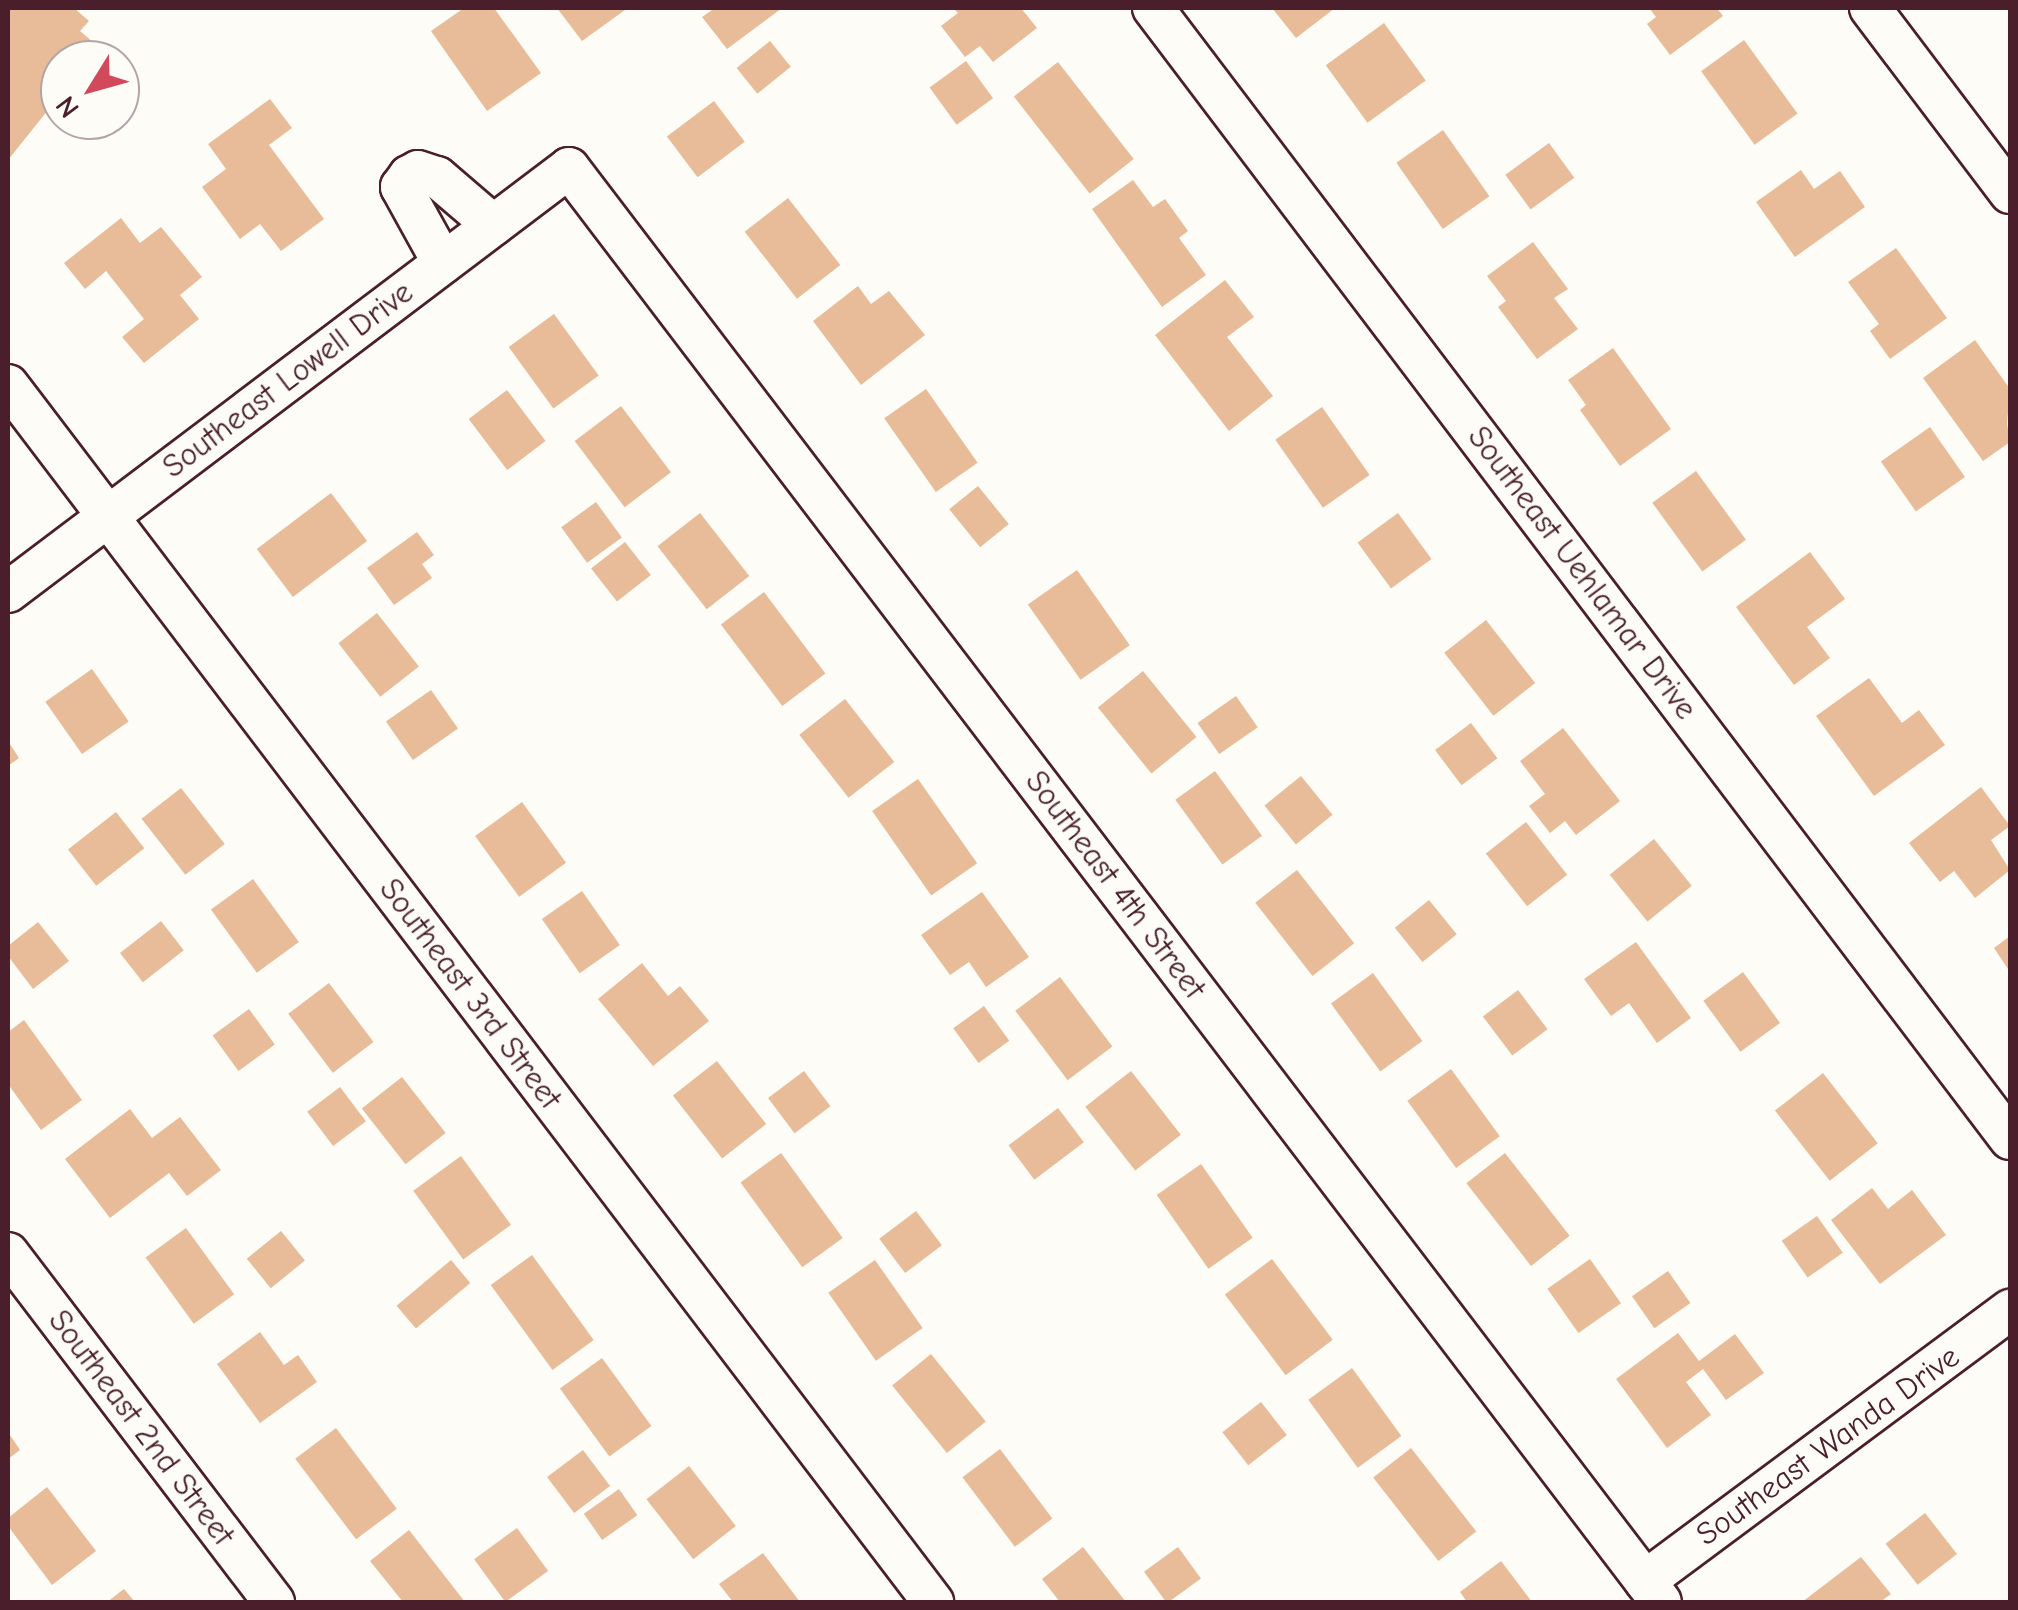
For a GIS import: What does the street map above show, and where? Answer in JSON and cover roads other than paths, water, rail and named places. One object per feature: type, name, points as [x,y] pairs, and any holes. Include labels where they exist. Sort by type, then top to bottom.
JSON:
[{"type":"street","name":"Southeast Uehlamar Drive","points":[[1153,8],[2010,1139]]},
{"type":"street","points":[[1870,8],[2010,193]]},
{"type":"street","name":"Southeast Lowell Drive","points":[[8,592],[569,168]]},
{"type":"street","name":"Southeast 4th Street","points":[[569,168],[1653,1592]]},
{"type":"street","points":[[442,263],[401,187],[409,176],[418,172],[437,177],[494,225]]},
{"type":"street","name":"Southeast 3rd Street","points":[[8,385],[933,1602]]},
{"type":"street","name":"Southeast 2nd Street","points":[[8,1254],[274,1602]]},
{"type":"street","name":"Southeast Wanda Drive","points":[[1653,1592],[2010,1310]]}]
